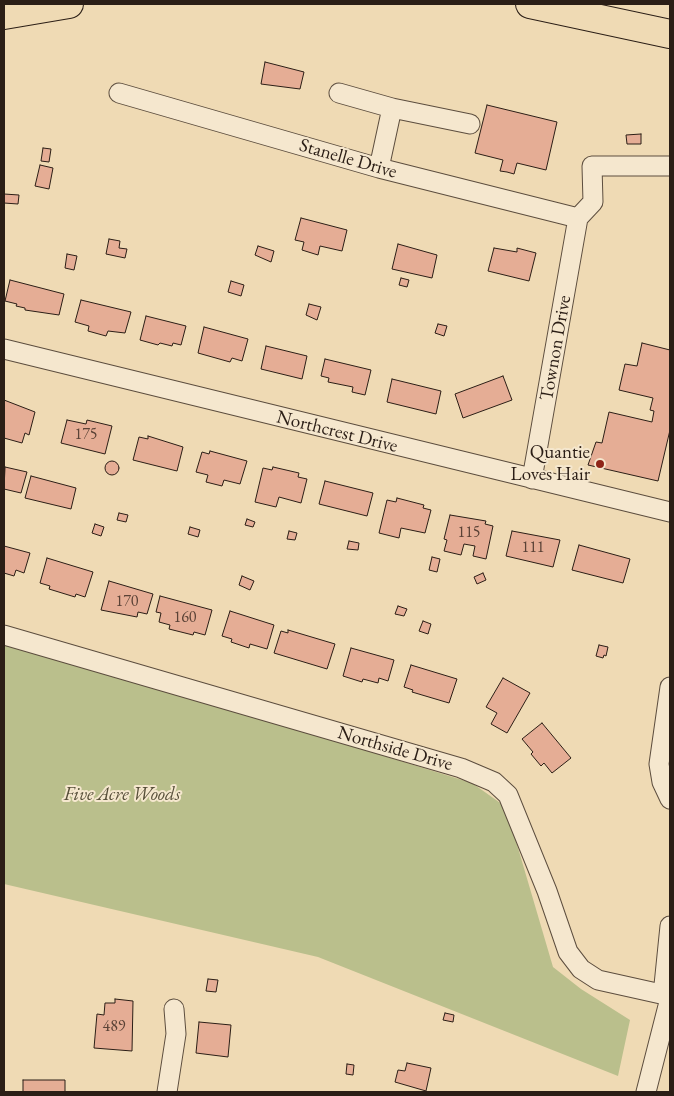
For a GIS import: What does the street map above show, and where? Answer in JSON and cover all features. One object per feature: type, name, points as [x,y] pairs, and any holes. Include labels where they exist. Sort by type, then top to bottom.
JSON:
[{"type":"highway","points":[[4,15],[70,4]]},
{"type":"highway","points":[[530,4],[670,34]]},
{"type":"street","name":"Stanelle Drive","points":[[119,93],[379,168],[578,218]]},
{"type":"street","points":[[339,93],[392,108],[470,124]]},
{"type":"street","points":[[379,168],[392,108]]},
{"type":"street","points":[[578,218],[593,202],[592,166],[670,166]]},
{"type":"street","name":"Townon Drive","points":[[532,479],[578,218]]},
{"type":"street","name":"Northcrest Drive","points":[[4,349],[532,479],[669,509]]},
{"type":"street","name":"Northside Drive","points":[[4,635],[461,768],[494,782],[508,795],[547,891],[568,952],[581,969],[598,980],[668,996]]},
{"type":"street","points":[[670,687],[659,764],[662,782],[670,799]]},
{"type":"street","points":[[646,1092],[668,996],[670,926]]},
{"type":"street","points":[[167,1092],[176,1034],[174,1009]]},
{"type":"green space","name":"Five Acre Woods","points":[[4,639],[472,783],[506,807],[553,967],[581,989],[630,1020],[618,1076],[318,957],[4,884]]},
{"type":"building","points":[[265,62],[304,72],[300,89],[261,84]]},
{"type":"building","points":[[487,105],[557,122],[546,170],[517,163],[514,174],[500,171],[503,160],[475,153]]},
{"type":"building","points":[[641,134],[641,144],[627,144],[626,135]]},
{"type":"building","points":[[43,148],[51,149],[49,162],[41,161]]},
{"type":"building","points":[[40,165],[53,168],[49,189],[35,186]]},
{"type":"building","points":[[4,194],[19,195],[18,204],[4,203]]},
{"type":"building","points":[[301,218],[347,230],[342,251],[320,246],[318,255],[302,250],[304,242],[295,240]]},
{"type":"building","points":[[109,239],[120,241],[119,248],[127,249],[125,258],[106,254]]},
{"type":"building","points":[[398,244],[437,255],[432,278],[392,269]]},
{"type":"building","points":[[258,246],[274,251],[271,262],[255,255]]},
{"type":"building","points":[[494,248],[517,252],[517,248],[536,253],[529,281],[488,271]]},
{"type":"building","points":[[67,254],[77,256],[74,270],[65,268]]},
{"type":"building","points":[[401,278],[409,280],[407,287],[399,285]]},
{"type":"building","points":[[10,280],[64,294],[59,315],[25,310],[25,308],[16,306],[17,304],[5,301]]},
{"type":"building","points":[[231,281],[244,285],[241,296],[228,292]]},
{"type":"building","points":[[81,300],[131,312],[125,333],[108,331],[106,336],[88,331],[89,326],[75,322]]},
{"type":"building","points":[[309,304],[321,307],[317,320],[306,315]]},
{"type":"building","points":[[146,316],[186,326],[181,345],[173,343],[172,346],[160,343],[158,345],[140,340]]},
{"type":"building","points":[[438,324],[447,326],[444,336],[435,333]]},
{"type":"building","points":[[204,327],[248,339],[242,361],[232,358],[230,362],[198,353]]},
{"type":"building","points":[[642,343],[670,350],[670,430],[658,481],[588,465],[596,442],[602,443],[609,412],[652,422],[654,411],[650,410],[653,398],[619,390],[625,364],[637,366]]},
{"type":"building","points":[[266,346],[307,356],[302,379],[261,369]]},
{"type":"building","points":[[325,359],[371,370],[365,395],[352,392],[353,387],[328,382],[329,378],[321,376]]},
{"type":"building","points":[[503,376],[512,400],[463,418],[455,394]]},
{"type":"building","points":[[392,379],[441,391],[436,414],[387,402]]},
{"type":"building","points":[[4,400],[35,412],[29,435],[25,433],[22,443],[4,438]]},
{"type":"building","points":[[67,420],[86,424],[87,420],[112,426],[105,454],[61,443]]},
{"type":"building","points":[[148,436],[183,447],[177,471],[133,460],[139,437],[148,439]]},
{"type":"building","points":[[210,451],[247,461],[240,484],[224,480],[222,486],[206,482],[208,475],[196,472],[202,452],[209,454]]},
{"type":"building","points":[[112,461],[117,463],[119,468],[117,473],[112,475],[107,473],[105,468],[107,463]]},
{"type":"building","points":[[5,467],[27,472],[21,493],[4,489]]},
{"type":"building","points":[[273,467],[299,473],[298,477],[307,479],[301,503],[279,497],[276,507],[255,502],[263,468],[272,470]]},
{"type":"building","points":[[31,476],[76,488],[71,509],[25,498]]},
{"type":"building","points":[[325,481],[373,493],[367,516],[319,504]]},
{"type":"building","points":[[397,498],[424,505],[423,508],[431,510],[425,533],[401,528],[399,538],[379,533],[387,500],[396,502]]},
{"type":"building","points":[[119,513],[128,515],[126,522],[117,520]]},
{"type":"building","points":[[450,515],[486,521],[485,524],[493,526],[486,559],[473,556],[475,546],[464,544],[461,555],[444,551],[447,540],[444,539]]},
{"type":"building","points":[[247,519],[255,522],[253,527],[245,525]]},
{"type":"building","points":[[95,524],[104,527],[101,536],[92,533]]},
{"type":"building","points":[[190,527],[200,530],[198,537],[188,534]]},
{"type":"building","points":[[289,531],[297,533],[295,540],[287,539]]},
{"type":"building","points":[[512,531],[560,540],[553,567],[506,556]]},
{"type":"building","points":[[349,541],[359,543],[358,550],[347,549]]},
{"type":"building","points":[[579,545],[630,559],[623,583],[572,570]]},
{"type":"building","points":[[4,546],[30,553],[24,573],[16,570],[14,576],[4,573]]},
{"type":"building","points":[[432,557],[440,559],[437,572],[429,570]]},
{"type":"building","points":[[47,558],[93,572],[85,597],[76,594],[75,597],[49,589],[50,586],[40,583]]},
{"type":"building","points":[[483,573],[486,580],[477,584],[474,577]]},
{"type":"building","points":[[242,576],[254,581],[250,590],[239,585]]},
{"type":"building","points":[[109,581],[153,594],[147,614],[138,612],[137,617],[101,610]]},
{"type":"building","points":[[160,596],[212,610],[205,635],[194,632],[193,635],[169,629],[170,625],[159,622],[161,613],[156,612]]},
{"type":"building","points":[[398,606],[407,609],[404,616],[395,614]]},
{"type":"building","points":[[230,611],[274,625],[267,649],[250,644],[249,648],[231,642],[232,639],[222,636]]},
{"type":"building","points":[[423,621],[431,624],[428,634],[419,631]]},
{"type":"building","points":[[288,630],[335,644],[327,669],[274,653],[281,631],[288,633]]},
{"type":"building","points":[[599,645],[608,647],[606,656],[604,655],[603,658],[596,656]]},
{"type":"building","points":[[351,648],[394,660],[388,681],[379,678],[378,683],[363,679],[362,682],[343,676]]},
{"type":"building","points":[[411,665],[457,679],[449,703],[412,692],[413,690],[404,687]]},
{"type":"building","points":[[503,678],[530,693],[507,733],[491,724],[497,713],[486,707]]},
{"type":"building","points":[[542,723],[571,758],[552,773],[544,763],[541,766],[531,754],[533,752],[522,739]]},
{"type":"building","points":[[208,979],[218,980],[216,992],[206,991]]},
{"type":"building","points":[[115,999],[133,1001],[132,1051],[94,1048],[97,1014],[104,1015],[105,1003],[115,1003]]},
{"type":"building","points":[[445,1013],[454,1015],[453,1022],[443,1020]]},
{"type":"building","points":[[199,1022],[231,1025],[228,1057],[196,1053]]},
{"type":"building","points":[[407,1063],[431,1068],[426,1091],[395,1082],[398,1070],[405,1071]]},
{"type":"building","points":[[347,1064],[354,1065],[353,1075],[346,1074]]},
{"type":"building","points":[[23,1080],[65,1080],[65,1092],[23,1092]]},
{"type":"place","name":"Quantie Loves Hair","points":[[600,464]]}]
